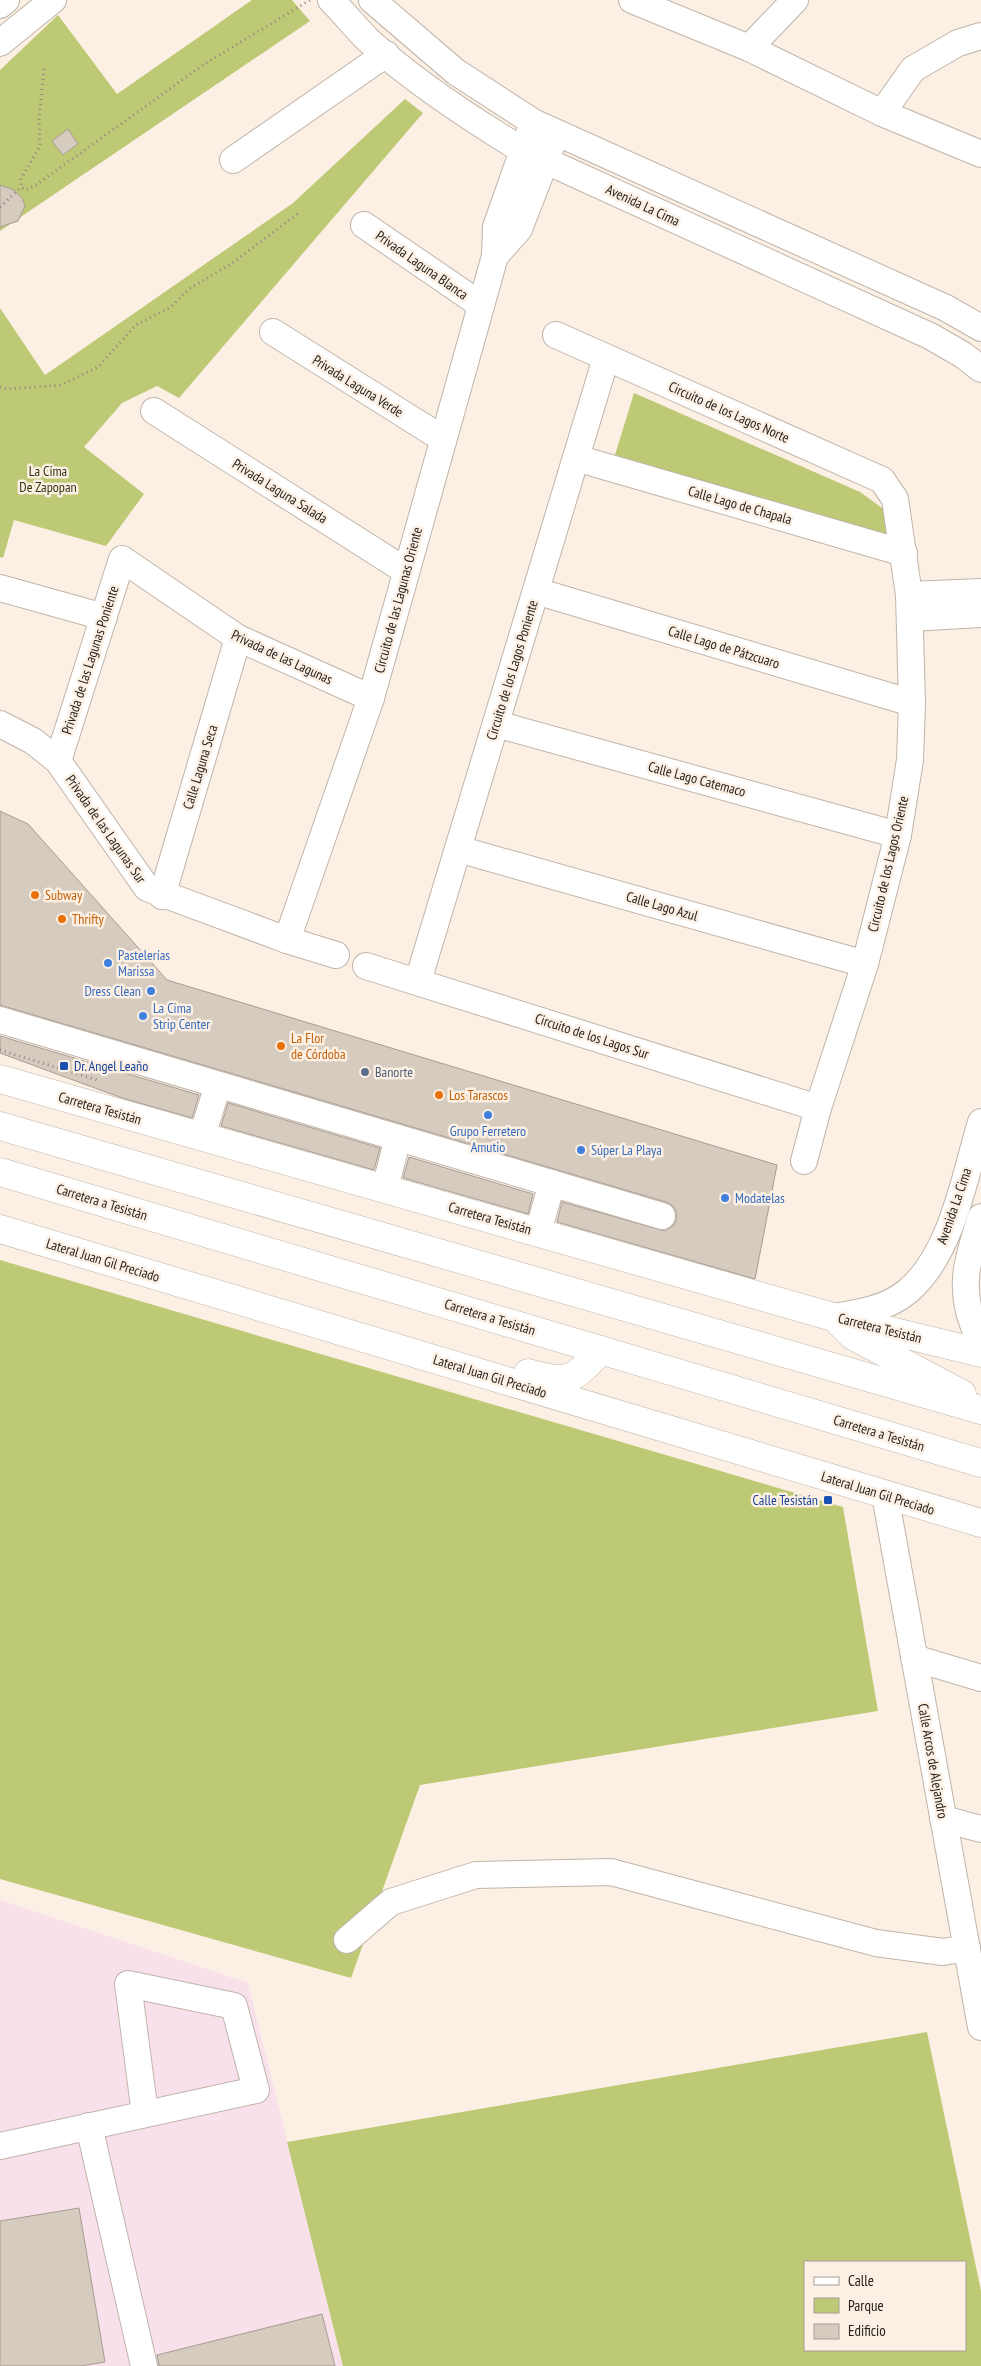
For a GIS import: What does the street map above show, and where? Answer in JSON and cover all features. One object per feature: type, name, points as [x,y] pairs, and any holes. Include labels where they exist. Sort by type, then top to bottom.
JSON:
[{"type":"main road","name":"Carretera Tesistán","points":[[0,1079],[833,1317],[981,1353]]},
{"type":"main road","points":[[0,1126],[981,1410]]},
{"type":"main road","name":"Carretera a Tesistán","points":[[0,1172],[981,1463]]},
{"type":"main road","name":"Lateral Juan Gil Preciado","points":[[0,1229],[981,1524]]},
{"type":"main road","points":[[266,1309],[305,1310],[555,1381],[579,1374],[601,1350]]},
{"type":"main road","points":[[833,1317],[853,1336],[906,1362],[981,1404]]},
{"type":"street","points":[[0,5],[6,0]]},
{"type":"street","points":[[0,43],[53,0]]},
{"type":"street","name":"Avenida La Cima","points":[[332,0],[369,40],[386,54],[480,125],[522,150],[930,336],[963,355],[981,369]]},
{"type":"street","points":[[372,0],[456,72],[544,127],[946,308],[981,328]]},
{"type":"street","points":[[632,0],[749,48],[882,114],[981,154]]},
{"type":"street","points":[[749,48],[795,0]]},
{"type":"street","points":[[882,114],[914,69],[958,43],[981,36]]},
{"type":"street","points":[[233,160],[386,54]]},
{"type":"street","name":"Circuito de las Lagunas Oriente","points":[[287,940],[371,698],[495,256],[496,228],[522,150],[544,127]]},
{"type":"street","name":"Circuito de las Lagunas Oriente","points":[[495,256],[519,230],[546,161],[544,127]]},
{"type":"street","name":"Privada Laguna Blanca","points":[[364,225],[481,305]]},
{"type":"street","points":[[946,308],[981,316]]},
{"type":"street","name":"Privada Laguna Verde","points":[[272,332],[443,439]]},
{"type":"street","name":"Circuito de los Lagos Norte","points":[[556,335],[882,480],[895,500]]},
{"type":"street","name":"Circuito de los Lagos Poniente","points":[[418,982],[606,358]]},
{"type":"street","name":"Privada Laguna Salada","points":[[154,411],[406,571]]},
{"type":"street","name":"Calle Lago de Chapala","points":[[576,458],[904,552]]},
{"type":"street","name":"Circuito de los Lagos Oriente","points":[[804,1160],[818,1108],[865,964],[898,835],[910,760],[912,703],[909,606],[904,552],[895,500]]},
{"type":"street","name":"Privada de las Lagunas Poniente","points":[[58,761],[122,560]]},
{"type":"street","name":"Privada de las Lagunas","points":[[122,560],[238,638],[371,698]]},
{"type":"street","points":[[0,588],[104,617]]},
{"type":"street","name":"Calle Lago de Pátzcuaro","points":[[536,591],[912,703]]},
{"type":"street","points":[[909,606],[981,592]]},
{"type":"street","points":[[909,606],[981,614]]},
{"type":"street","name":"Calle Laguna Seca","points":[[162,896],[238,638]]},
{"type":"street","name":"Privada de las Lagunas Sur","points":[[0,724],[32,741],[58,761],[147,888],[162,896],[287,940],[336,955]]},
{"type":"street","name":"Calle Lago Catemaco","points":[[496,724],[898,835]]},
{"type":"street","name":"Calle Lago Azul","points":[[458,849],[865,964]]},
{"type":"street","name":"Circuito de los Lagos Sur","points":[[366,966],[818,1108]]},
{"type":"street","points":[[0,1020],[662,1216]]},
{"type":"street","points":[[202,1136],[218,1085]]},
{"type":"street","name":"Avenida La Cima","points":[[833,1317],[881,1307],[908,1292],[925,1272],[948,1231],[969,1202],[981,1122]]},
{"type":"street","points":[[385,1188],[398,1138]]},
{"type":"street","points":[[538,1232],[552,1183]]},
{"type":"street","points":[[981,1217],[966,1266],[965,1289],[969,1312],[981,1342]]},
{"type":"street","name":"Calle Arcos de Alejandro","points":[[885,1495],[943,1819],[973,1963],[981,2028]]},
{"type":"street","points":[[914,1658],[981,1678]]},
{"type":"street","points":[[943,1819],[981,1829]]},
{"type":"street","points":[[347,1940],[391,1902],[476,1875],[611,1872],[876,1943],[943,1952],[973,1963]]},
{"type":"street","points":[[0,2146],[256,2090],[234,2006],[128,1984],[145,2114]]},
{"type":"street","points":[[89,2126],[144,2366]]},
{"type":"path","points":[[21,187],[26,190],[36,185],[203,65],[311,0]]},
{"type":"path","points":[[0,207],[21,187],[21,179],[40,146],[39,117],[44,69]]},
{"type":"path","points":[[0,387],[7,389],[61,385],[98,367],[136,325],[171,307],[189,289],[234,262],[300,212]]},
{"type":"shaded area","points":[[0,1900],[248,1983],[343,2366],[0,2366]]},
{"type":"green space","points":[[252,0],[292,0],[310,21],[0,231],[0,70],[58,15],[117,94]]},
{"type":"green space","name":"La Cima De Zapopan","points":[[405,99],[423,113],[179,398],[157,386],[122,403],[84,447],[144,494],[106,546],[14,520],[3,558],[0,557],[0,308],[45,375],[293,203]]},
{"type":"green space","points":[[634,393],[860,492],[889,513],[904,553],[611,468]]},
{"type":"green space","points":[[0,1260],[843,1507],[878,1711],[420,1785],[351,1978],[0,1879]]},
{"type":"green space","points":[[927,2032],[981,2291],[981,2366],[343,2366],[287,2142]]},
{"type":"building","points":[[68,129],[78,144],[63,155],[52,141]]},
{"type":"building","points":[[0,185],[14,190],[22,198],[25,206],[18,221],[0,227]]},
{"type":"building","name":"La Cima Strip Center","points":[[0,811],[28,824],[167,980],[777,1165],[755,1279],[557,1222],[562,1202],[665,1231],[673,1226],[676,1220],[676,1212],[673,1206],[666,1202],[0,1005]]},
{"type":"building","points":[[0,1036],[199,1095],[192,1118],[122,1098],[0,1053]]},
{"type":"building","points":[[228,1103],[380,1148],[374,1170],[221,1126]]},
{"type":"building","points":[[409,1157],[533,1194],[528,1214],[403,1178]]},
{"type":"building","points":[[79,2208],[105,2362],[81,2366],[0,2366],[0,2221]]},
{"type":"building","points":[[322,2314],[335,2366],[159,2366],[157,2355]]},
{"type":"place","name":"Subway","points":[[35,895]]},
{"type":"place","name":"Thrifty","points":[[62,919]]},
{"type":"place","name":"Pastelerías Marissa","points":[[108,963]]},
{"type":"place","name":"Dress Clean","points":[[151,991]]},
{"type":"place","name":"La Cima Strip Center","points":[[143,1016]]},
{"type":"place","name":"La Flor de Córdoba","points":[[281,1046]]},
{"type":"place","name":"Dr. Angel Leaño","points":[[64,1066]]},
{"type":"place","name":"Banorte","points":[[365,1072]]},
{"type":"place","name":"Los Tarascos","points":[[439,1095]]},
{"type":"place","name":"Grupo Ferretero Amutio","points":[[488,1115]]},
{"type":"place","name":"Súper La Playa","points":[[581,1150]]},
{"type":"place","name":"Modatelas","points":[[725,1198]]},
{"type":"place","name":"Calle Tesistán","points":[[828,1500]]}]
